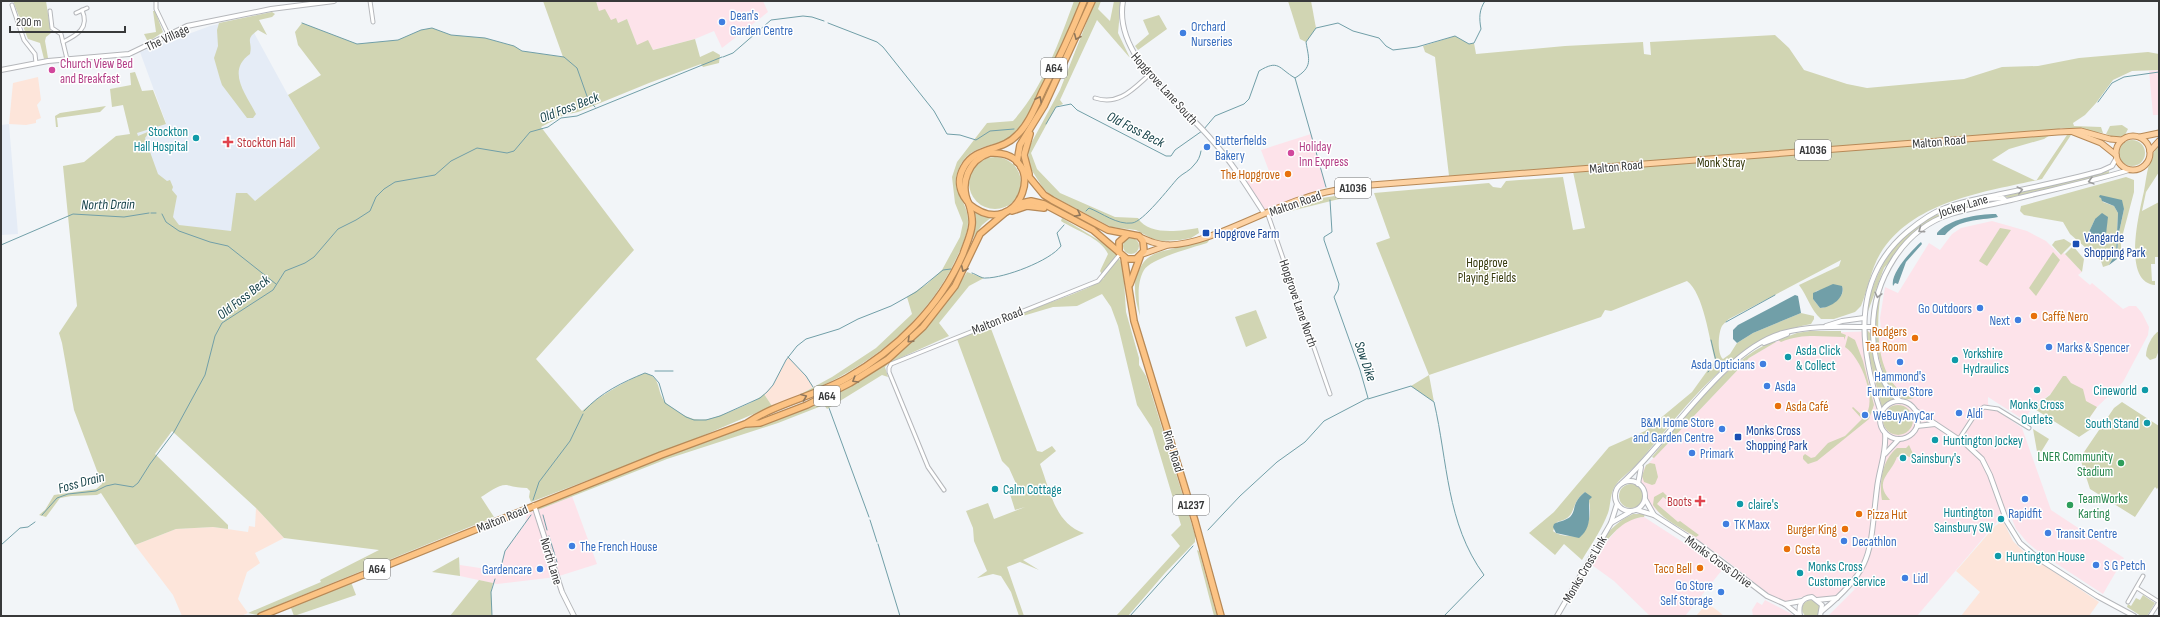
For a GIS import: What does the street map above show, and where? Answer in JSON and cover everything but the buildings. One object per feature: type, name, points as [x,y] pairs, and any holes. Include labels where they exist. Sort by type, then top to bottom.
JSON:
[{"type":"highway","name":"A64","points":[[968,203],[962,194],[960,184],[964,166],[978,153],[1003,146],[1020,133],[1044,88],[1084,1]]},
{"type":"highway","name":"A64","points":[[1019,165],[1020,145],[1032,128],[1071,50],[1092,1]]},
{"type":"highway","points":[[1030,177],[1024,155],[1032,128]]},
{"type":"highway","points":[[1017,204],[1030,201],[1056,211],[1093,230],[1121,255],[1134,260],[1142,255],[1144,246],[1139,236],[1108,230],[1058,204],[1044,195],[1030,177],[1019,165],[1009,156],[996,153],[979,157],[972,164],[967,174],[966,186],[968,203],[984,212],[998,214],[1006,212],[1017,204],[1022,197],[1025,186],[1024,176],[1019,165]]},
{"type":"highway","name":"Malton Road","points":[[261,616],[534,505],[745,424],[758,416],[824,389],[846,378],[883,354],[918,321],[949,283],[971,231],[972,219],[968,203]]},
{"type":"highway","name":"A64","points":[[999,217],[1027,206],[1056,211]]},
{"type":"highway","name":"A64","points":[[999,217],[1006,212]]},
{"type":"highway","name":"Malton Road","points":[[745,424],[760,423],[829,395],[888,359],[923,327],[937,310],[962,273],[980,234],[999,217]]},
{"type":"highway","points":[[1121,255],[1119,242],[1128,235]]},
{"type":"highway","name":"Ring Road","points":[[1121,255],[1130,285],[1134,321],[1195,520],[1221,616]]},
{"type":"highway","name":"Ring Road","points":[[1130,285],[1142,255]]},
{"type":"main road","name":"Malton Road","points":[[1139,236],[1154,243],[1168,245],[1183,244],[1214,234],[1265,212],[1316,194],[1371,186],[2081,131],[2110,139],[2122,140]]},
{"type":"main road","name":"Malton Road","points":[[2072,132],[2102,143],[2116,157]]},
{"type":"main road","points":[[2140,137],[2145,141],[2150,151],[2150,157],[2145,165],[2136,170],[2129,170],[2121,166],[2116,157],[2116,147],[2122,140],[2129,136],[2140,137],[2159,134]]},
{"type":"main road","points":[[2150,151],[2159,141]]},
{"type":"main road","name":"Malton Road","points":[[1142,255],[1168,245]]},
{"type":"street","points":[[156,1],[156,9],[168,34]]},
{"type":"street","name":"The Village","points":[[1,70],[67,59],[129,54],[186,26],[288,6],[334,1]]},
{"type":"street","points":[[370,1],[373,22]]},
{"type":"street","name":"Hopgrove Lane South","points":[[1123,1],[1122,15],[1125,35],[1132,51],[1150,74],[1206,133],[1226,157],[1265,212]]},
{"type":"street","points":[[12,5],[24,40],[35,54],[36,63]]},
{"type":"street","points":[[76,13],[87,8]]},
{"type":"street","points":[[63,42],[75,38],[83,27],[85,21],[82,10]]},
{"type":"street","points":[[50,11],[52,28],[61,34],[67,59]]},
{"type":"street","points":[[1095,98],[1107,101],[1118,99],[1150,74]]},
{"type":"street","name":"Jockey Lane","points":[[1881,413],[1866,357],[1863,327],[1872,281],[1881,263],[1900,238],[1920,221],[1939,211],[1982,198],[2101,171],[2112,166],[2116,157]]},
{"type":"street","name":"Jockey Lane","points":[[1900,401],[1887,389],[1882,378],[1875,352],[1873,327],[1877,297],[1882,282],[1891,262],[1906,243],[1940,218],[1951,214],[2072,186],[2129,170]]},
{"type":"street","points":[[1982,198],[2003,198],[2006,201]]},
{"type":"street","name":"Hopgrove Lane North","points":[[1265,212],[1330,394]]},
{"type":"street","name":"Malton Road","points":[[944,490],[928,467],[889,368],[897,361],[1098,281],[1121,255]]},
{"type":"street","points":[[1826,326],[1834,322],[1864,318]]},
{"type":"street","points":[[1622,483],[1628,481],[1638,484],[1644,492],[1645,499],[1637,510],[1631,512],[1625,511],[1617,504],[1616,492],[1622,483],[1641,467],[1675,424],[1711,385],[1739,359],[1756,346],[1774,336],[1792,331],[1826,326],[1873,327]]},
{"type":"street","points":[[1822,611],[1859,576],[1868,555],[1877,487],[1885,454],[1885,434],[1881,426],[1881,413],[1888,404],[1900,401],[1911,405],[1916,411],[1959,439],[1982,460],[1990,475],[2007,522],[2020,543],[2039,559],[2097,596],[2134,616]]},
{"type":"street","points":[[1959,439],[1976,413],[1984,407],[1998,409],[2029,428]]},
{"type":"street","points":[[1885,454],[1899,439],[1911,434],[1917,426],[1918,418],[1916,411]]},
{"type":"street","points":[[1917,426],[1935,424]]},
{"type":"street","points":[[1885,434],[1899,439]]},
{"type":"street","points":[[1638,484],[1641,467]]},
{"type":"street","name":"Monks Cross Drive","points":[[1645,499],[1654,515]]},
{"type":"street","name":"Monks Cross Link","points":[[1557,616],[1611,523],[1617,504]]},
{"type":"street","name":"North Lane","points":[[534,505],[562,592],[574,616]]},
{"type":"street","name":"Monks Cross Drive","points":[[1637,510],[1654,515],[1696,542],[1767,596],[1786,604],[1800,616]]},
{"type":"street","name":"Monks Cross Link","points":[[1611,523],[1631,512]]},
{"type":"street","points":[[2128,602],[2143,576]]},
{"type":"street","points":[[2137,588],[2159,602],[2150,616]]},
{"type":"street","points":[[1786,604],[1802,601],[1806,598],[1812,597],[1818,600],[1822,605],[1820,616]]},
{"type":"street","points":[[1818,600],[1838,597]]},
{"type":"street","points":[[1800,616],[1799,606],[1802,601]]},
{"type":"shaded area","points":[[596,1],[763,1],[768,12],[722,48],[714,31],[695,39],[652,50],[637,46],[627,19],[618,23],[611,20],[599,11]]},
{"type":"shaded area","name":"Stockton Hall","points":[[246,18],[288,95],[320,148],[255,201],[247,254],[188,234],[162,216],[136,133],[166,123],[140,52],[210,26]]},
{"type":"shaded area","points":[[2159,70],[2159,115],[2153,115],[2149,71]]},
{"type":"shaded area","points":[[38,77],[41,100],[37,105],[41,118],[36,120],[36,123],[26,125],[9,124],[13,83]]},
{"type":"shaded area","points":[[9,124],[18,234],[1,235],[1,125]]},
{"type":"shaded area","points":[[1311,134],[1326,187],[1264,210],[1245,182],[1269,171],[1261,150]]},
{"type":"shaded area","points":[[1992,221],[2027,231],[2046,241],[2060,255],[2063,253],[2065,254],[2082,272],[2078,275],[2090,285],[2092,283],[2123,309],[2129,306],[2136,306],[2142,313],[2149,327],[2148,335],[2123,382],[2097,407],[2090,417],[2053,392],[2032,408],[2024,420],[1988,397],[1988,404],[2022,428],[2051,510],[2124,558],[2103,594],[2040,553],[2027,542],[2016,529],[2008,509],[1917,616],[1828,616],[1855,589],[1849,584],[1841,593],[1823,600],[1810,595],[1785,602],[1769,594],[1722,557],[1657,511],[1646,500],[1644,493],[1638,485],[1644,468],[1749,358],[1781,339],[1815,333],[1881,331],[1880,318],[1885,287],[1898,293],[1929,243],[1940,250],[1952,234],[1961,228]]},
{"type":"shaded area","points":[[788,357],[806,376],[813,387],[788,401],[772,406],[764,394],[773,385]]},
{"type":"shaded area","points":[[572,496],[597,564],[556,577],[497,584],[460,576],[460,565],[500,571],[505,551],[525,524],[527,514]]},
{"type":"shaded area","points":[[256,508],[284,538],[255,553],[260,563],[247,572],[238,599],[248,613],[241,616],[182,616],[173,595],[135,545],[176,529],[213,527],[248,532],[249,526],[255,527]]},
{"type":"shaded area","points":[[1644,517],[1709,559],[1722,570],[1685,616],[1650,616],[1614,581],[1592,565],[1604,545],[1619,527],[1630,519]]},
{"type":"shaded area","points":[[2003,521],[2013,541],[2023,551],[2099,602],[2089,616],[1961,616],[1980,592],[1956,571],[1995,526]]},
{"type":"shaded area","points":[[1765,600],[1794,616],[1753,616],[1752,610],[1757,602],[1762,605]]},
{"type":"shaded area","points":[[1707,603],[1718,611],[1724,616],[1696,616]]},
{"type":"green space","points":[[13,1],[46,1],[51,33],[46,37],[45,41],[48,58],[44,59],[40,43],[28,39]]},
{"type":"green space","points":[[543,1],[596,1],[599,11],[605,9],[611,20],[616,18],[618,23],[627,19],[637,45],[648,40],[653,50],[695,39],[700,57],[713,51],[720,55],[719,63],[703,67],[701,64],[649,83],[578,112],[564,115],[541,127],[634,250],[536,359],[582,411],[612,389],[645,373],[654,378],[665,402],[685,416],[699,420],[712,418],[738,408],[750,403],[764,394],[772,406],[695,439],[531,502],[529,497],[530,491],[527,488],[507,485],[501,486],[481,497],[494,517],[257,615],[248,613],[321,582],[320,580],[379,550],[284,538],[256,508],[172,431],[155,454],[228,525],[228,529],[213,527],[176,529],[135,545],[101,493],[97,495],[60,498],[46,517],[39,515],[45,510],[54,495],[96,489],[102,484],[74,410],[59,333],[77,306],[63,166],[84,162],[116,136],[130,134],[123,105],[112,107],[110,89],[131,85],[130,73],[135,72],[142,91],[153,90],[166,124],[137,133],[138,136],[150,131],[145,138],[158,174],[167,181],[170,180],[173,187],[172,190],[177,196],[173,217],[179,225],[231,231],[236,193],[247,193],[255,201],[320,148],[288,95],[321,75],[298,45],[295,32],[302,23],[357,44],[398,40],[421,30],[432,28],[451,35],[485,38],[514,46],[522,51],[563,57]]},
{"type":"green space","points":[[1074,1],[1081,1],[1037,97],[1021,128],[1011,137],[972,153],[965,158],[960,166],[956,182],[967,213],[968,226],[959,254],[935,294],[919,315],[901,334],[881,350],[860,365],[837,378],[788,401],[832,377],[876,348],[912,314],[907,297],[927,284],[942,270],[960,237],[963,223],[955,203],[952,177],[957,162],[987,123],[1013,121],[1024,108],[1042,79]]},
{"type":"green space","points":[[1095,1],[1101,1],[1098,9],[1110,21],[1114,1],[1121,1],[1118,33],[1130,58],[1097,20],[1060,100],[1063,104],[1056,107],[1031,153],[1037,169],[1060,193],[1115,217],[1138,218],[1149,228],[1174,231],[1198,228],[1199,233],[1191,238],[1162,241],[1153,239],[1136,230],[1111,227],[1050,195],[1043,188],[1029,166],[1028,149],[1060,90]]},
{"type":"green space","points":[[1288,1],[1311,1],[1316,28],[1306,42],[1300,39]]},
{"type":"green space","points":[[153,11],[155,11],[163,32],[148,42],[144,34],[156,32]]},
{"type":"green space","points":[[272,12],[275,14],[272,17],[259,20],[267,35],[258,30],[251,36],[250,54],[239,68],[240,83],[256,114],[253,118],[247,118],[222,85],[214,58],[218,46],[217,30],[219,23]]},
{"type":"green space","points":[[1159,15],[1167,29],[1138,50],[1135,46],[1149,34],[1143,20]]},
{"type":"green space","name":"Monk Stray","points":[[1775,35],[1789,48],[1804,70],[1847,84],[1867,88],[1964,79],[2002,67],[2038,66],[2079,58],[2148,52],[2159,54],[2159,70],[2132,71],[2113,80],[2085,115],[2073,123],[2074,126],[2101,127],[2103,133],[2061,128],[2044,139],[2009,149],[1992,160],[2035,181],[1975,194],[1952,201],[1911,221],[1894,236],[1880,254],[1861,306],[1855,312],[1834,319],[1821,319],[1814,311],[1799,285],[1839,266],[1841,260],[1729,319],[1722,326],[1720,333],[1719,348],[1723,359],[1730,354],[1737,343],[1753,333],[1801,313],[1814,316],[1811,324],[1783,332],[1757,344],[1734,359],[1713,377],[1638,463],[1615,486],[1612,492],[1606,519],[1582,560],[1564,544],[1555,555],[1529,533],[1554,512],[1609,447],[1645,431],[1692,392],[1715,360],[1702,306],[1693,287],[1687,281],[1611,311],[1605,310],[1601,317],[1429,375],[1376,243],[1390,238],[1374,193],[1489,183],[1493,187],[1501,188],[1506,181],[1563,177],[1573,230],[1585,228],[1572,167],[1449,176],[1435,57],[1425,52],[1423,46],[1455,36],[1469,44],[1474,43],[1476,54],[1565,46],[1643,42],[1644,54],[1651,55],[1650,42]],"holes":[[[1842,286],[1843,290],[1840,297],[1823,308],[1820,308],[1813,299],[1816,291]],[[1585,492],[1588,497],[1590,515],[1587,526],[1581,536],[1570,536],[1555,533],[1553,531],[1557,522],[1564,520],[1571,514],[1577,501]]]},
{"type":"green space","points":[[106,106],[100,112],[57,118],[58,127],[56,127],[55,116],[60,113]]},
{"type":"green space","points":[[2122,125],[2128,129],[2125,135],[2116,138],[2106,134],[2110,126]]},
{"type":"green space","points":[[2067,135],[2071,135],[2042,179],[2037,180]]},
{"type":"green space","points":[[2132,140],[2141,144],[2145,153],[2141,162],[2132,166],[2123,162],[2119,153],[2123,144]]},
{"type":"green space","points":[[2159,145],[2159,172],[2146,192],[2142,211],[2159,202],[2159,257],[2155,257],[2155,264],[2151,264],[2152,281],[2155,281],[2155,285],[2145,281],[2138,272],[2135,244],[2148,166],[2152,155]]},
{"type":"green space","points":[[995,157],[1005,159],[1013,165],[1019,173],[1021,183],[1019,193],[1013,201],[1005,207],[995,209],[985,207],[977,201],[971,193],[969,183],[971,173],[977,165],[985,159]]},
{"type":"green space","points":[[2109,171],[2109,174],[2008,198],[2005,196],[1996,198]]},
{"type":"green space","points":[[2126,177],[2134,180],[2134,192],[2121,241],[2121,255],[2117,259],[2118,237],[2124,209],[2101,197],[2103,202],[2114,206],[2118,213],[2116,253],[2109,265],[2103,267],[2101,261],[2070,234],[2063,222],[2024,215],[2020,211],[2021,206]],"holes":[[[2095,219],[2106,222],[2106,234],[2097,241],[2089,232]]]},
{"type":"green space","points":[[1347,194],[1359,194],[1271,216],[1270,214],[1316,199]]},
{"type":"green space","points":[[1994,200],[1944,214],[1910,236],[1884,268],[1867,314],[1874,284],[1880,270],[1888,256],[1908,232],[1921,223],[1941,213],[1964,206]]},
{"type":"green space","points":[[973,210],[993,216],[982,225],[971,241],[976,218]]},
{"type":"green space","points":[[1062,218],[1105,244],[1115,252],[1123,265],[1126,312],[1139,358],[1139,365],[1146,376],[1195,535],[1195,542],[1165,573],[1128,616],[1116,616],[1180,546],[1171,535],[1181,525],[1152,428],[1137,405],[1118,326],[1111,307],[1102,294],[1077,306],[1053,307],[1016,318],[1015,316],[1087,288],[1104,278],[1100,271],[1108,254],[1105,248],[1094,239],[1061,221]]},
{"type":"green space","points":[[2000,228],[2011,230],[1987,266],[1979,261]]},
{"type":"green space","points":[[1131,238],[1138,243],[1139,246],[1134,253],[1131,254],[1124,249],[1123,246],[1128,239]]},
{"type":"green space","points":[[1211,238],[1207,243],[1163,258],[1148,266],[1144,270],[1141,275],[1139,287],[1140,316],[1135,293],[1137,269],[1139,270],[1147,259],[1156,253]]},
{"type":"green space","points":[[2064,239],[2072,244],[2061,255],[2052,245],[2055,241]]},
{"type":"green space","points":[[2073,246],[2084,259],[2082,272],[2065,254]]},
{"type":"green space","points":[[2053,252],[2060,260],[2036,296],[2029,288]]},
{"type":"green space","points":[[967,272],[984,278],[969,286],[939,323],[949,336],[889,363],[885,367],[888,377],[882,375],[827,409],[824,405],[778,423],[667,459],[538,510],[537,506],[669,455],[828,398],[871,372],[906,345],[938,312]]},
{"type":"green space","points":[[1882,288],[1878,317],[1880,351],[1884,367],[1891,380],[1901,391],[1914,398],[1904,399],[1896,395],[1884,375],[1880,363],[1875,326]]},
{"type":"green space","points":[[1256,310],[1267,338],[1246,347],[1235,317]]},
{"type":"green space","points":[[990,326],[1037,451],[1042,452],[1052,446],[1056,451],[1040,464],[1055,505],[1066,522],[1074,529],[1084,533],[1023,560],[1039,570],[1020,562],[1007,567],[1024,616],[1019,616],[1011,592],[1001,576],[993,574],[977,578],[987,571],[974,541],[973,528],[966,511],[988,503],[994,519],[1025,507],[1015,510],[1009,491],[1018,488],[1009,468],[1002,461],[957,339]]},
{"type":"green space","points":[[1866,329],[1871,334],[1882,384],[1894,400],[1882,408],[1867,348]]},
{"type":"green space","points":[[1810,331],[1841,331],[1841,333],[1846,335],[1844,340],[1844,337],[1805,336],[1781,342],[1778,340],[1797,333]]},
{"type":"green space","points":[[2159,331],[2159,350],[2156,358],[2150,360],[2146,356],[2148,345]]},
{"type":"green space","points":[[1848,336],[1855,340],[1863,361],[1874,405],[1869,419],[1817,461],[1808,464],[1803,459],[1805,454],[1811,458],[1815,457],[1828,443],[1845,436],[1862,419],[1852,408],[1853,407],[1864,417],[1868,410],[1870,402],[1869,391],[1857,360],[1845,347]]},
{"type":"green space","points":[[1773,341],[1776,342],[1749,358],[1654,458],[1652,457],[1692,408],[1722,377],[1755,351]]},
{"type":"green space","points":[[1429,375],[1434,402],[1411,386]]},
{"type":"green space","points":[[2063,376],[2066,376],[2071,383],[2083,389],[2086,401],[2097,407],[2090,417],[2091,429],[2079,437],[2033,408],[2050,395]]},
{"type":"green space","name":"LNER Community Stadium","points":[[2122,402],[2159,426],[2159,486],[2157,489],[2155,487],[2135,517],[2090,489],[2080,458],[2114,408]]},
{"type":"green space","points":[[1898,405],[1908,410],[1913,420],[1908,430],[1898,435],[1888,430],[1883,420],[1888,410]]},
{"type":"green space","points":[[2033,429],[2049,439],[2038,457]]},
{"type":"green space","points":[[1909,445],[1914,456],[1912,458],[1907,456],[1897,457],[1883,483],[1885,493],[1890,500],[1882,500],[1881,479],[1885,465],[1892,453],[1897,448],[1906,448]]},
{"type":"green space","points":[[1650,463],[1655,464],[1658,477],[1655,484],[1652,485],[1644,482],[1642,476],[1646,465]]},
{"type":"green space","points":[[1631,484],[1636,485],[1642,491],[1642,501],[1636,507],[1631,508],[1626,507],[1620,501],[1619,496],[1620,491],[1626,485]]},
{"type":"green space","points":[[1663,492],[1671,500],[1670,502],[1663,497],[1657,504],[1678,522],[1680,521],[1699,535],[1696,537],[1678,527],[1657,510],[1653,505],[1654,497]]},
{"type":"green space","points":[[1633,514],[1645,514],[1644,517],[1631,520],[1609,538],[1591,565],[1570,604],[1568,602],[1580,577],[1602,540],[1611,529]]},
{"type":"green space","points":[[1197,550],[1199,551],[1217,616],[1214,616]]},
{"type":"green space","points":[[459,557],[460,576],[432,572]]},
{"type":"green space","points":[[479,580],[493,583],[491,592],[492,616],[450,616]]},
{"type":"green space","points":[[351,582],[356,595],[294,616],[291,608]]},
{"type":"green space","points":[[2143,595],[2155,603],[2147,616],[2141,616],[2127,607],[2128,604],[2131,606],[2136,598],[2140,600]]},
{"type":"green space","points":[[1811,600],[1817,603],[1820,609],[1817,615],[1811,618],[1805,615],[1802,609],[1805,603]]},
{"type":"water","points":[[2100,195],[2122,200],[2124,209],[2118,237],[2117,259],[2109,265],[2116,253],[2118,213],[2114,206],[2102,201],[2099,197]]},
{"type":"water","points":[[2102,213],[2108,217],[2106,234],[2101,245],[2089,232],[2095,219]]},
{"type":"water","points":[[1996,214],[1998,217],[1963,223],[1945,235],[1937,235],[1942,228],[1948,224],[1964,218]]},
{"type":"water","points":[[1921,242],[1922,244],[1906,262],[1898,284],[1895,283],[1893,286],[1893,281],[1898,268],[1907,256]]},
{"type":"water","points":[[1833,284],[1842,286],[1843,290],[1840,298],[1829,306],[1820,308],[1813,299],[1813,293]]},
{"type":"water","points":[[1795,295],[1798,296],[1801,313],[1753,333],[1737,343],[1733,339],[1733,330],[1738,325]]},
{"type":"water","points":[[1585,492],[1592,497],[1589,500],[1589,520],[1586,530],[1579,538],[1556,533],[1553,527],[1554,524],[1570,517],[1576,503]]},
{"type":"waterway","name":"Old Foss Beck","points":[[1204,129],[1215,116],[1244,104],[1249,99],[1259,71],[1266,67],[1275,65],[1278,66],[1295,78],[1301,74],[1307,67],[1309,58],[1306,42],[1316,28],[1338,23],[1353,31],[1379,38],[1386,46],[1393,50],[1417,47],[1455,36],[1469,44],[1474,43],[1481,29],[1480,14],[1485,1]]},
{"type":"waterway","name":"Old Foss Beck","points":[[723,57],[733,53],[771,20],[803,16],[824,21]]},
{"type":"waterway","points":[[302,23],[357,44],[398,40],[421,30],[432,28],[451,35],[485,38],[514,46],[522,51],[564,57],[577,68],[588,99],[595,107]]},
{"type":"waterway","name":"Old Foss Beck","points":[[828,23],[877,42],[883,47],[934,111],[947,134],[960,135],[976,140],[990,131],[1014,129]]},
{"type":"waterway","name":"Old Foss Beck","points":[[42,515],[57,498],[68,494],[96,491],[106,486],[115,484],[133,487],[138,483],[174,432],[205,375],[215,336],[222,323],[273,290],[285,271],[305,263],[314,257],[338,229],[370,211],[376,197],[384,189],[395,182],[435,175],[451,161],[477,148],[507,153],[514,151],[530,132],[548,127],[561,118],[577,116],[722,57]]},
{"type":"waterway","points":[[2098,102],[2112,83],[2124,77],[2159,72]]},
{"type":"waterway","name":"Sow Dike","points":[[1295,78],[1326,187]]},
{"type":"waterway","name":"Old Foss Beck","points":[[1046,124],[1056,107],[1071,104],[1077,110],[1166,156],[1171,156],[1175,150],[1202,131]]},
{"type":"waterway","points":[[1086,211],[1089,208],[1110,218],[1126,223],[1137,221],[1149,211],[1178,178],[1197,162],[1201,151]]},
{"type":"waterway","name":"Sow Dike","points":[[1208,530],[1240,496],[1277,462],[1305,442],[1324,421],[1368,398],[1360,370],[1334,297],[1338,290],[1339,284],[1324,240],[1324,237],[1332,232],[1330,200]]},
{"type":"waterway","name":"North Drain","points":[[1,245],[73,214],[124,217],[149,213]]},
{"type":"waterway","points":[[151,213],[156,213]]},
{"type":"waterway","points":[[162,214],[166,222],[179,231],[210,242],[228,246],[276,284]]},
{"type":"waterway","points":[[972,273],[983,278],[994,277],[1015,272],[1037,263],[1055,252],[1061,246],[1057,233],[1064,225]]},
{"type":"waterway","points":[[584,411],[605,393],[628,380],[645,373],[653,376],[659,383],[665,403],[686,417],[694,420],[706,420],[720,416],[760,398],[767,392],[773,385],[786,360],[797,346],[806,339],[839,329],[858,319],[891,306],[916,292],[943,270],[951,269]]},
{"type":"waterway","points":[[1726,322],[1775,295]]},
{"type":"waterway","points":[[1708,372],[1716,361],[1711,340]]},
{"type":"waterway","points":[[788,357],[806,376],[813,387]]},
{"type":"waterway","points":[[655,371],[673,371]]},
{"type":"waterway","points":[[1368,399],[1411,386],[1434,402],[1455,513],[1462,534],[1484,575],[1444,616]]},
{"type":"waterway","points":[[829,408],[869,517]]},
{"type":"waterway","points":[[533,500],[539,482],[570,441],[583,414]]},
{"type":"waterway","points":[[502,563],[505,551],[531,515]]},
{"type":"waterway","points":[[543,515],[547,530]]},
{"type":"waterway","points":[[870,520],[877,542]]},
{"type":"waterway","name":"Foss Drain","points":[[1,545],[20,528],[28,527],[35,522]]},
{"type":"waterway","points":[[549,536],[557,562]]},
{"type":"waterway","points":[[878,544],[900,616]]},
{"type":"waterway","name":"Sow Dike","points":[[1130,616],[1193,546]]},
{"type":"waterway","points":[[500,571],[501,566]]},
{"type":"waterway","points":[[492,616],[491,592],[495,579]]},
{"type":"place","name":"Dean's Garden Centre","points":[[722,22]]},
{"type":"place","name":"Orchard Nurseries","points":[[1183,33]]},
{"type":"place","name":"Church View Bed and Breakfast","points":[[52,70]]},
{"type":"place","name":"Stockton Hall Hospital","points":[[196,138]]},
{"type":"place","name":"Stockton Hall","points":[[228,142]]},
{"type":"place","name":"Butterfields Bakery","points":[[1207,147]]},
{"type":"place","name":"Holiday Inn Express","points":[[1291,153]]},
{"type":"place","name":"The Hopgrove","points":[[1288,174]]},
{"type":"place","name":"Hopgrove Farm","points":[[1206,233]]},
{"type":"place","name":"Vangarde Shopping Park","points":[[2076,244]]},
{"type":"place","name":"Go Outdoors","points":[[1980,308]]},
{"type":"place","name":"Caffè Nero","points":[[2034,316]]},
{"type":"place","name":"Next","points":[[2018,320]]},
{"type":"place","name":"Rodgers Tea Room","points":[[1915,338]]},
{"type":"place","name":"Marks & Spencer","points":[[2049,347]]},
{"type":"place","name":"Asda Click & Collect","points":[[1788,357]]},
{"type":"place","name":"Yorkshire Hydraulics","points":[[1955,360]]},
{"type":"place","name":"Hammond's Furniture Store","points":[[1900,362]]},
{"type":"place","name":"Asda Opticians","points":[[1763,364]]},
{"type":"place","name":"Asda","points":[[1767,386]]},
{"type":"place","name":"Monks Cross Outlets","points":[[2037,390]]},
{"type":"place","name":"Cineworld","points":[[2145,390]]},
{"type":"place","name":"Asda Café","points":[[1778,406]]},
{"type":"place","name":"Aldi","points":[[1959,413]]},
{"type":"place","name":"WeBuyAnyCar","points":[[1865,415]]},
{"type":"place","name":"South Stand","points":[[2147,423]]},
{"type":"place","name":"B&M Home Store and Garden Centre","points":[[1722,429]]},
{"type":"place","name":"Monks Cross Shopping Park","points":[[1738,437]]},
{"type":"place","name":"Huntington Jockey","points":[[1935,440]]},
{"type":"place","name":"Primark","points":[[1692,453]]},
{"type":"place","name":"Sainsbury's","points":[[1903,458]]},
{"type":"place","name":"LNER Community Stadium","points":[[2121,463]]},
{"type":"place","name":"Calm Cottage","points":[[995,489]]},
{"type":"place","name":"Rapidfit","points":[[2025,499]]},
{"type":"place","name":"Boots","points":[[1700,501]]},
{"type":"place","name":"claire's","points":[[1740,504]]},
{"type":"place","name":"TeamWorks Karting","points":[[2070,505]]},
{"type":"place","name":"Pizza Hut","points":[[1859,514]]},
{"type":"place","name":"Huntington Sainsbury SW","points":[[2001,519]]},
{"type":"place","name":"TK Maxx","points":[[1726,524]]},
{"type":"place","name":"Burger King","points":[[1845,529]]},
{"type":"place","name":"Transit Centre","points":[[2048,533]]},
{"type":"place","name":"Decathlon","points":[[1844,541]]},
{"type":"place","name":"The French House","points":[[572,546]]},
{"type":"place","name":"Costa","points":[[1787,549]]},
{"type":"place","name":"Huntington House","points":[[1998,556]]},
{"type":"place","name":"S G Petch","points":[[2096,565]]},
{"type":"place","name":"Taco Bell","points":[[1700,568]]},
{"type":"place","name":"Gardencare","points":[[540,569]]},
{"type":"place","name":"Monks Cross Customer Service","points":[[1800,573]]},
{"type":"place","name":"Lidl","points":[[1905,578]]},
{"type":"place","name":"Go Store Self Storage","points":[[1721,592]]},
{"type":"park label","name":"Hopgrove Playing Fields","points":[[1487,270]]}]
